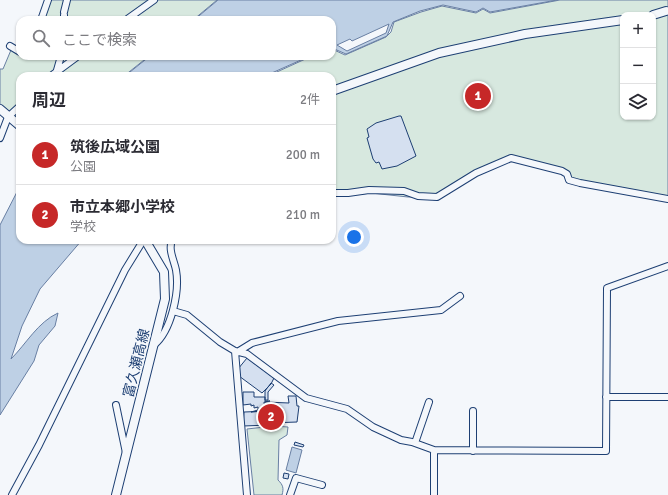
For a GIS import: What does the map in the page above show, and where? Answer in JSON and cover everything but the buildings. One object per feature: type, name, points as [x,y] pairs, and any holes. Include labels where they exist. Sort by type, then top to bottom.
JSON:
[{"type":"street","points":[[42,16],[48,0]]},
{"type":"street","points":[[64,16],[67,0]]},
{"type":"street","points":[[132,16],[154,0]]},
{"type":"street","points":[[656,14],[667,11]]},
{"type":"street","points":[[336,90],[439,53],[525,34],[620,20]]},
{"type":"street","points":[[10,46],[16,50]]},
{"type":"street","points":[[57,70],[60,60]]},
{"type":"street","points":[[57,70],[72,60]]},
{"type":"street","points":[[0,109],[16,123]]},
{"type":"street","points":[[0,138],[1,131],[8,117],[16,110]]},
{"type":"street","points":[[336,193],[348,194],[369,190],[404,191],[418,196],[437,197],[476,173],[511,158],[562,171],[567,174],[569,180],[580,183],[668,199]]},
{"type":"street","points":[[12,495],[39,445],[125,270],[142,244]]},
{"type":"street","name":"富久瀬高線","points":[[116,495],[154,345],[164,299],[165,278],[159,261],[146,244]]},
{"type":"street","points":[[154,345],[160,340],[173,311],[178,289],[176,270],[170,251],[171,244]]},
{"type":"street","points":[[173,311],[187,315],[220,342],[237,351],[248,354],[306,398],[347,409],[373,427],[401,440],[434,450],[606,451],[607,288],[668,266]]},
{"type":"street","points":[[237,351],[252,343],[338,321],[440,310],[460,296]]},
{"type":"street","points":[[237,351],[247,495]]},
{"type":"street","points":[[606,397],[668,397]]},
{"type":"street","points":[[415,443],[429,402]]},
{"type":"street","points":[[116,405],[126,454]]},
{"type":"street","points":[[473,411],[473,451]]},
{"type":"street","points":[[434,450],[434,495]]},
{"type":"street","points":[[290,495],[296,478],[322,485]]},
{"type":"shaded area","points":[[46,0],[217,0],[198,16],[40,16]]},
{"type":"shaded area","points":[[560,0],[668,0],[668,197],[572,179],[567,172],[515,157],[435,196],[408,197],[371,193],[343,196],[336,194],[336,72],[277,72],[303,60],[336,60],[336,51],[345,55],[386,37],[391,32],[394,22],[421,12],[442,6],[476,13],[483,9],[490,13]]},
{"type":"shaded area","points":[[11,50],[16,53],[16,60],[144,60],[129,72],[16,72],[16,120],[0,105],[0,69],[3,69]]},
{"type":"shaded area","points":[[274,426],[288,427],[287,435],[279,440],[278,480],[283,487],[282,495],[254,495],[247,429]]},
{"type":"water","points":[[218,0],[557,0],[490,12],[483,8],[476,12],[443,5],[420,11],[393,22],[387,36],[346,54],[336,50],[336,16],[199,16]],"holes":[[[389,24],[386,33],[347,51],[337,45],[350,39],[352,41]]]},
{"type":"water","points":[[145,60],[301,60],[274,72],[130,72]]},
{"type":"water","points":[[16,194],[16,244],[79,244],[40,289],[22,326],[11,359],[44,322],[58,313],[55,326],[39,345],[34,361],[0,415],[0,225]]},
{"type":"water","points":[[292,447],[302,450],[296,473],[286,470]]},
{"type":"place","name":"筑後広域公園","points":[[478,96]]},
{"type":"place","name":"市立本郷小学校","points":[[271,417]]}]
